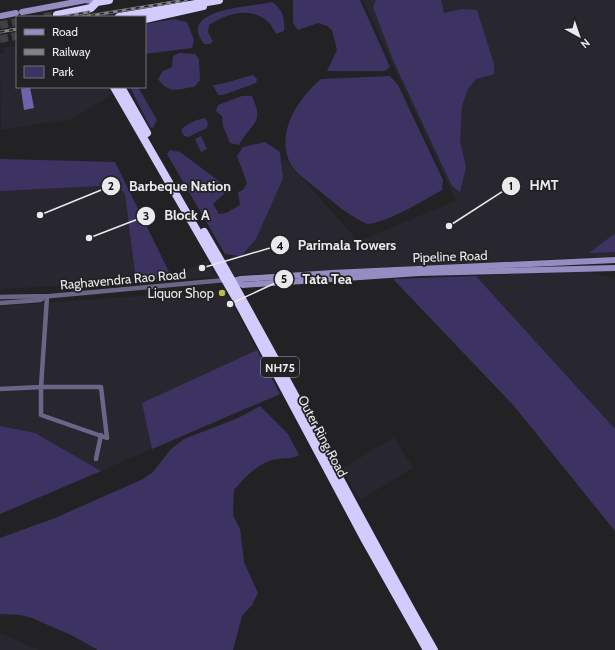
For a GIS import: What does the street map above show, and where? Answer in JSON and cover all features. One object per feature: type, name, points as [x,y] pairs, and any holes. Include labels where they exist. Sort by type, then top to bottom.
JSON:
[{"type":"highway","points":[[57,15],[80,14],[91,8],[97,2],[109,0]]},
{"type":"highway","points":[[125,16],[219,0]]},
{"type":"highway","points":[[146,19],[192,10],[225,0]]},
{"type":"highway","name":"Outer Ring Road","points":[[115,88],[229,281],[365,540],[427,650]]},
{"type":"highway","name":"Outer Ring Road","points":[[122,88],[434,650]]},
{"type":"main road","points":[[1,16],[71,1],[92,0],[97,2]]},
{"type":"main road","name":"Pipeline Road","points":[[229,281],[243,285],[259,281],[421,268],[615,260]]},
{"type":"main road","name":"Pipeline Road","points":[[259,281],[419,273],[615,268]]},
{"type":"street","name":"Raghavendra Rao Road","points":[[0,298],[46,296],[229,281]]},
{"type":"street","name":"Raghavendra Rao Road","points":[[0,303],[40,300],[46,296]]},
{"type":"street","points":[[0,389],[41,387],[101,387],[107,438],[41,415],[41,387],[46,296]]},
{"type":"street","points":[[96,459],[101,435]]},
{"type":"shaded area","points":[[363,0],[615,0],[615,256],[233,275],[228,267],[233,264],[230,260],[284,158],[358,241],[456,201]]},
{"type":"shaded area","points":[[16,45],[16,88],[110,88],[113,94],[72,119],[1,130],[0,54],[4,53],[3,48]]},
{"type":"shaded area","points":[[30,88],[34,108],[24,110],[21,89]]},
{"type":"shaded area","points":[[0,159],[115,162],[172,278],[207,260],[217,277],[0,289]]},
{"type":"shaded area","points":[[584,271],[615,278],[615,429],[476,276]]},
{"type":"shaded area","points":[[225,290],[257,350],[143,403],[152,449],[101,471],[35,433],[0,426],[0,306]]},
{"type":"shaded area","points":[[394,437],[413,468],[360,500],[342,469]]},
{"type":"shaded area","points":[[0,633],[39,650],[0,650]]},
{"type":"green space","points":[[293,0],[360,0],[390,67],[385,71],[327,71],[337,50],[332,30],[327,26],[318,23],[298,30],[293,23]]},
{"type":"green space","points":[[376,0],[441,0],[444,13],[462,9],[477,10],[494,64],[494,74],[476,79],[468,89],[462,106],[460,141],[466,167],[460,192],[452,186],[393,60],[373,7]]},
{"type":"green space","points":[[272,2],[281,11],[284,22],[284,31],[276,34],[270,24],[260,16],[238,13],[230,15],[209,25],[208,32],[213,41],[210,44],[204,44],[198,32],[200,23],[208,16],[220,11]]},
{"type":"green space","points":[[174,19],[187,22],[194,40],[192,48],[146,54],[146,24]]},
{"type":"green space","points":[[179,53],[195,54],[199,59],[200,80],[194,87],[174,90],[166,87],[158,79],[163,71],[172,67],[173,56]]},
{"type":"green space","points":[[253,75],[257,79],[256,83],[223,95],[218,95],[213,85],[223,83]]},
{"type":"green space","points":[[390,76],[398,85],[443,180],[442,190],[385,220],[367,224],[343,210],[293,168],[288,158],[286,136],[292,114],[298,104],[321,79]]},
{"type":"green space","points":[[130,88],[139,88],[157,120],[153,128],[150,127]]},
{"type":"green space","points":[[242,96],[252,96],[256,105],[257,118],[239,145],[230,143],[223,126],[222,116],[216,111],[218,105]]},
{"type":"green space","points":[[205,118],[208,123],[207,128],[188,137],[184,136],[181,130],[186,125]]},
{"type":"green space","points":[[201,136],[207,149],[201,152],[195,139]]},
{"type":"green space","points":[[265,142],[280,152],[283,178],[256,239],[241,256],[225,254],[167,154],[170,150],[180,152],[223,184],[225,193],[213,204],[219,214],[226,213],[240,205],[238,192],[243,190],[247,183],[237,156],[243,147]]},
{"type":"green space","points":[[0,159],[115,162],[172,278],[136,280],[125,194],[117,185],[0,191]]},
{"type":"green space","points":[[615,234],[615,252],[589,253],[613,235]]},
{"type":"green space","points":[[476,276],[615,429],[615,531],[514,406],[393,279]]},
{"type":"green space","points":[[257,350],[280,394],[152,449],[142,403]]},
{"type":"green space","points":[[260,406],[288,434],[299,455],[264,463],[248,475],[234,490],[233,515],[240,529],[244,562],[258,593],[252,605],[242,616],[233,650],[98,650],[71,635],[32,618],[20,615],[0,614],[0,538],[55,518],[143,479],[153,472],[171,449],[184,439],[238,418]]},
{"type":"green space","points":[[0,426],[35,433],[101,471],[0,514]]},
{"type":"tunnel","points":[[50,16],[57,15]]},
{"type":"tunnel","points":[[0,25],[16,22]]},
{"type":"tunnel","points":[[0,39],[16,36]]},
{"type":"railway","points":[[88,16],[186,0]]},
{"type":"railway","points":[[67,16],[89,12]]},
{"type":"railway","points":[[0,32],[16,29]]},
{"type":"place","name":"Barbeque Nation","points":[[40,215]]},
{"type":"place","name":"HMT","points":[[449,226]]},
{"type":"place","name":"Block A","points":[[89,238]]},
{"type":"place","name":"Parimala Towers","points":[[202,268]]},
{"type":"place","name":"Liquor Shop","points":[[222,293]]},
{"type":"place","name":"Tata Tea","points":[[230,304]]}]
